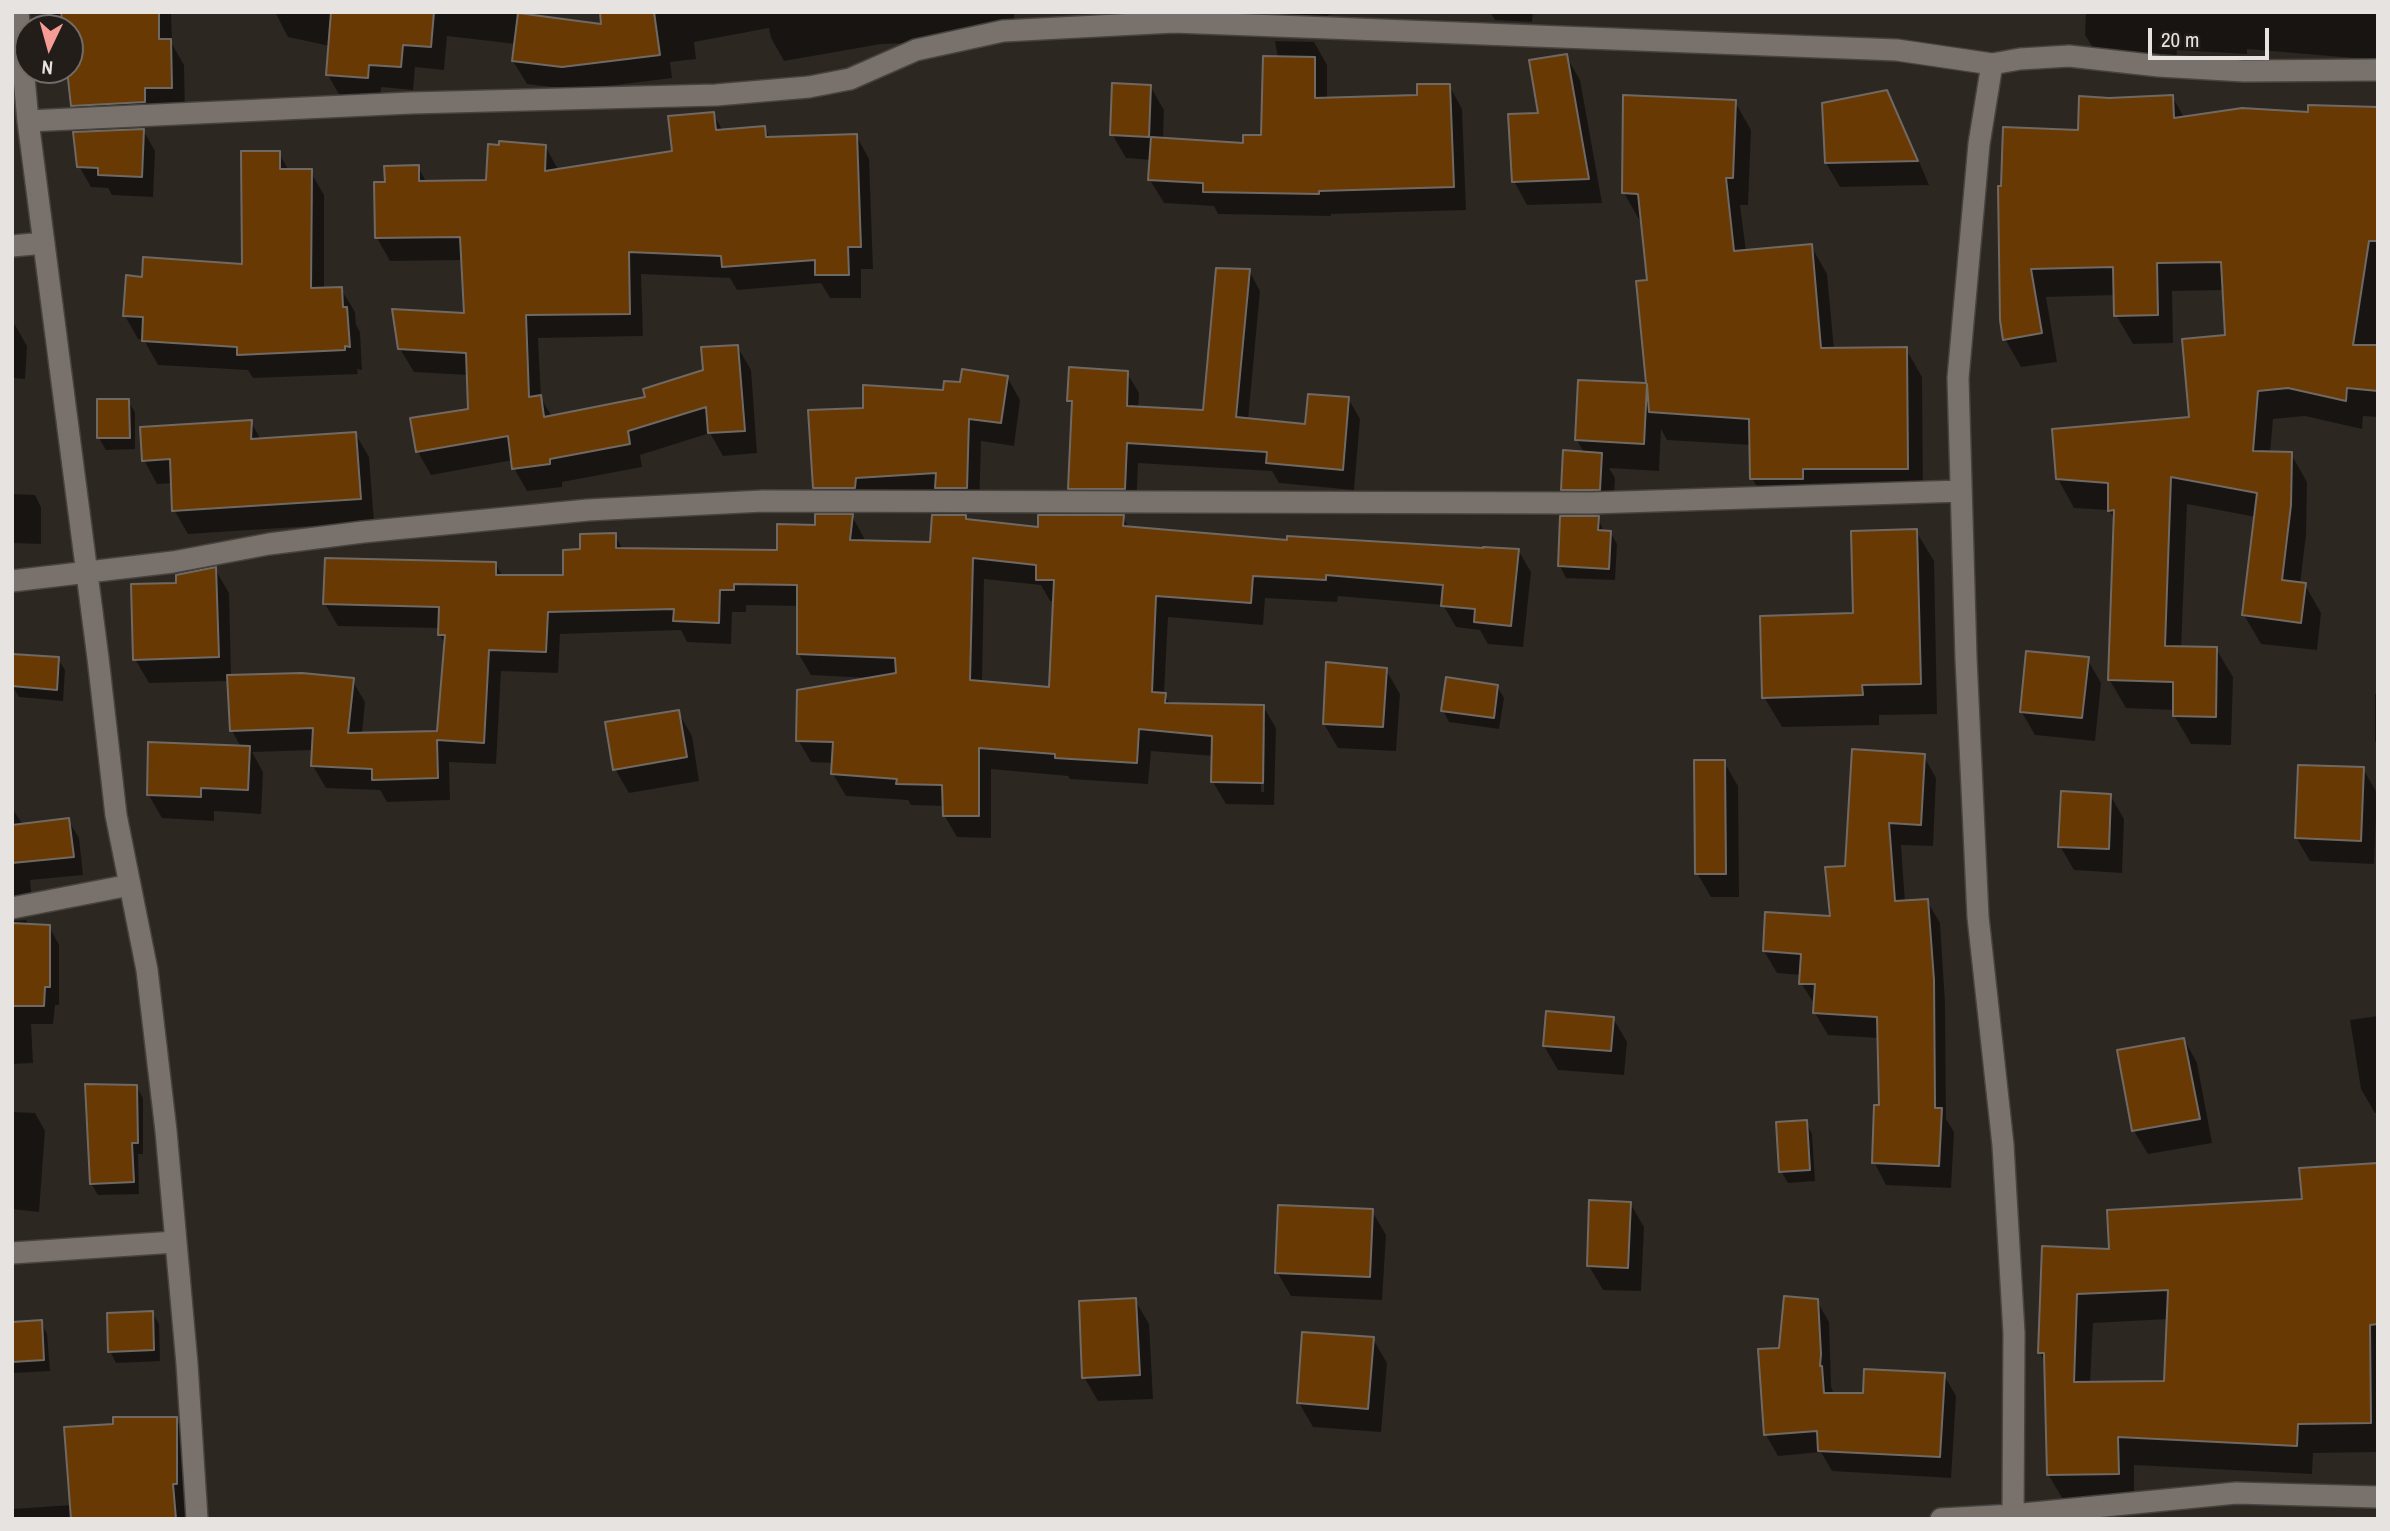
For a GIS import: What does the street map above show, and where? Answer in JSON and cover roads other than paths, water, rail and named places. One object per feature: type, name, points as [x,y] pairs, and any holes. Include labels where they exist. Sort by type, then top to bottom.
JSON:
[{"type":"street","points":[[18,12],[28,121],[116,816],[148,970],[187,1364],[197,1519]]},
{"type":"street","points":[[28,121],[411,103],[716,95],[796,88],[850,79],[916,50],[1003,31],[1174,22],[1897,50],[1992,64],[2069,56],[2158,66],[2244,71],[2378,70]]},
{"type":"street","points":[[1992,64],[1979,144],[1958,378],[1966,659],[1978,917],[2003,1145],[2014,1333],[2013,1517]]},
{"type":"street","points":[[12,246],[44,243]]},
{"type":"street","points":[[12,580],[173,562],[269,544],[363,532],[588,510],[763,501],[1592,503],[1961,491]]},
{"type":"street","points":[[12,908],[130,885]]},
{"type":"street","points":[[12,1253],[175,1242]]},
{"type":"street","points":[[1941,1519],[2013,1517],[2236,1493],[2378,1497]]}]
